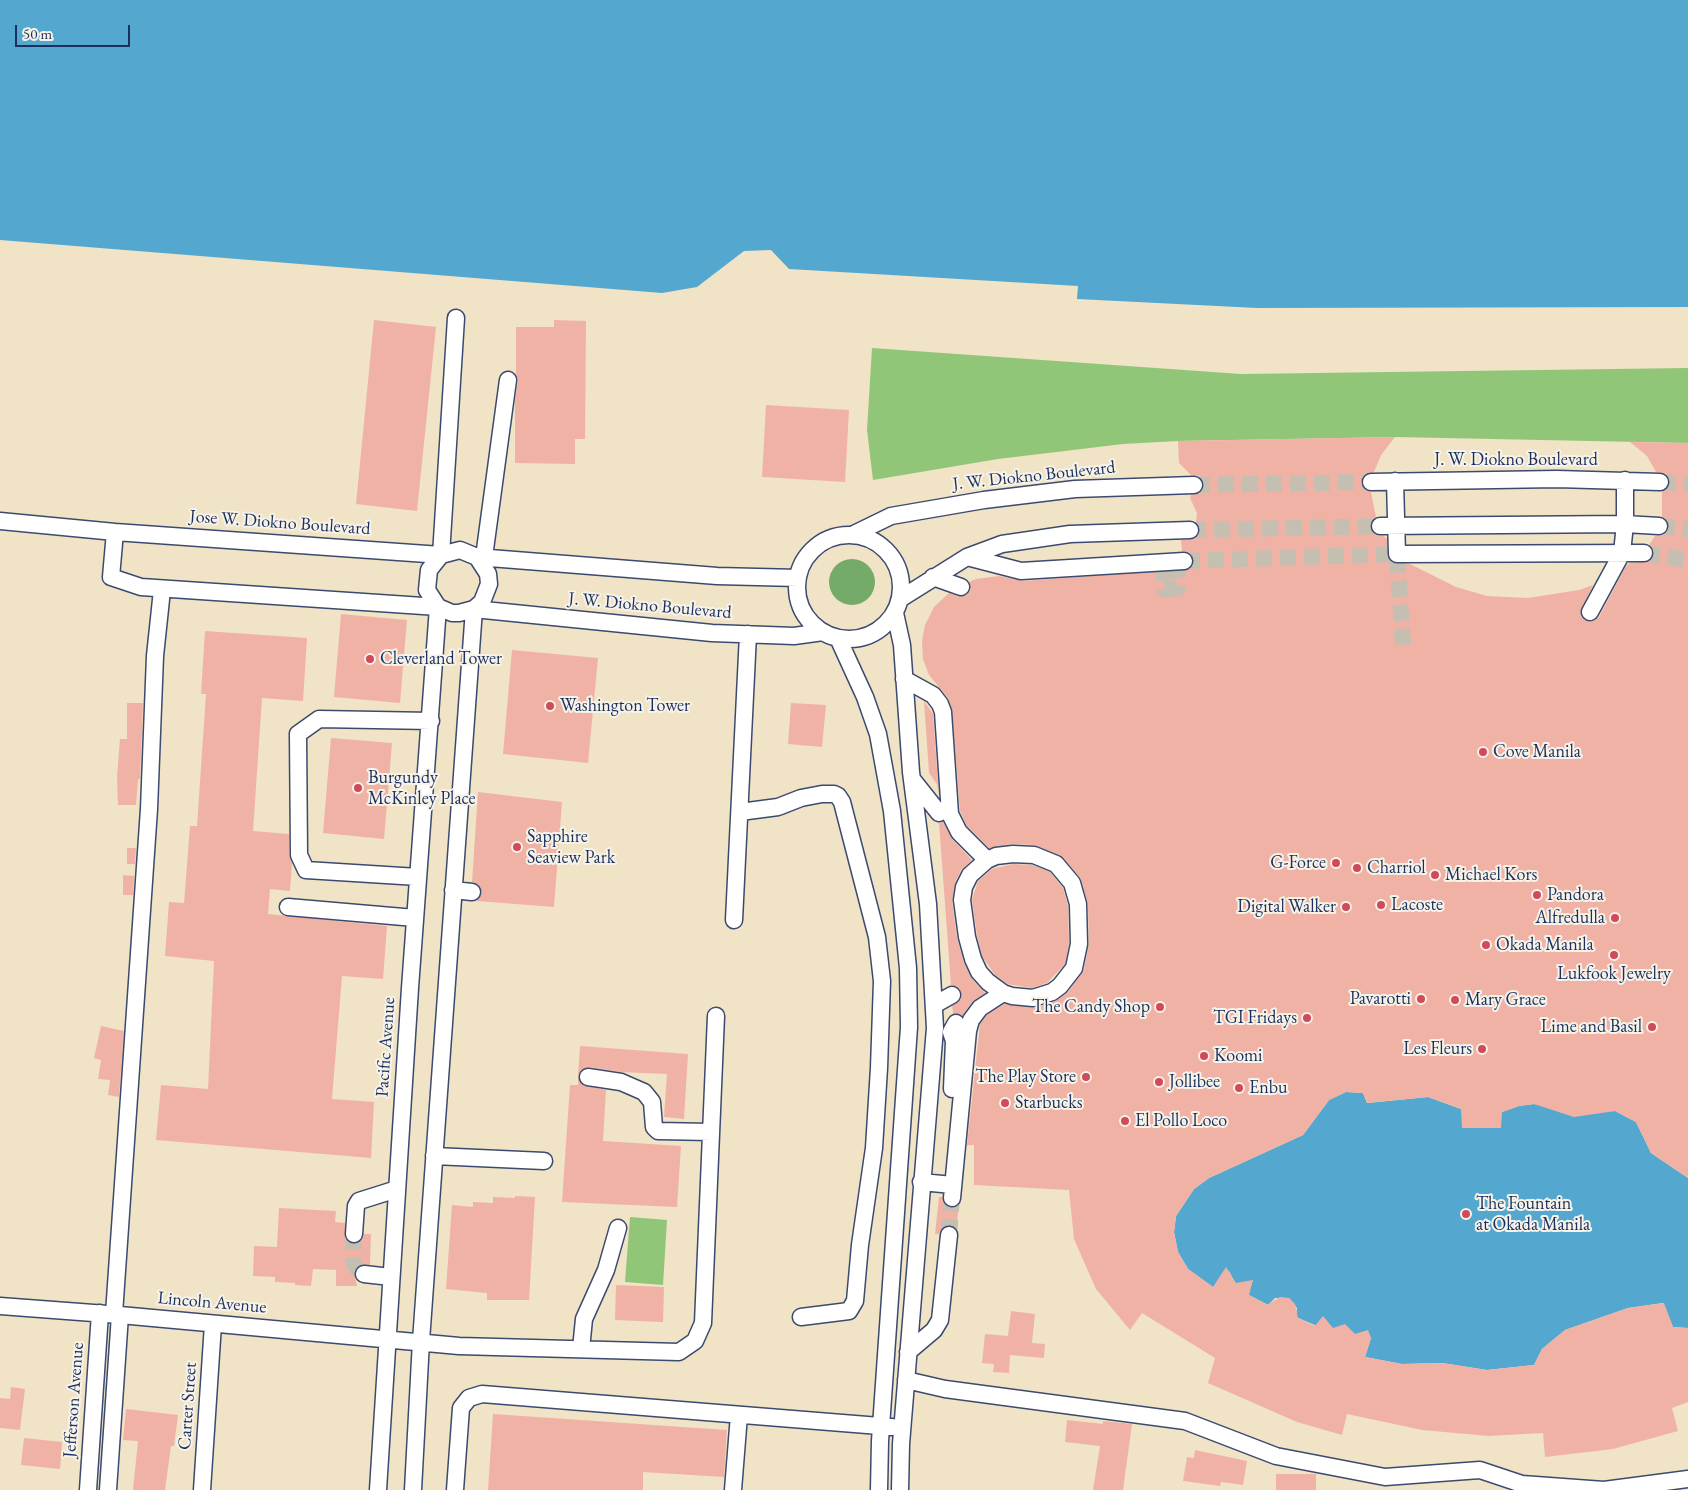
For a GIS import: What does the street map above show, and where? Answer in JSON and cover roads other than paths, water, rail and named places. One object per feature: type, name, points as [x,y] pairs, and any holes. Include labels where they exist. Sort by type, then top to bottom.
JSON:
[{"type":"street","points":[[441,555],[456,318]]},
{"type":"street","points":[[115,532],[111,577],[141,587],[162,590],[294,596],[438,607],[452,613],[474,609],[482,602],[489,584],[488,574],[480,557],[508,380]]},
{"type":"street","points":[[1590,612],[1622,553],[1626,480]]},
{"type":"street","name":"J. W. Diokno Boulevard","points":[[1371,482],[1626,480],[1660,482]]},
{"type":"street","points":[[1395,481],[1397,554],[1644,553]]},
{"type":"street","name":"J. W. Diokno Boulevard","points":[[854,534],[891,516],[958,504],[1075,489],[1194,485]]},
{"type":"street","name":"Jose W. Diokno Boulevard","points":[[0,521],[115,532],[441,555]]},
{"type":"street","points":[[1380,526],[1625,524],[1659,526]]},
{"type":"street","points":[[900,1490],[902,1428],[935,1028],[928,904],[912,779],[898,606],[901,579],[892,556],[873,540],[854,534],[837,536],[818,544],[805,559],[798,578],[797,591],[802,609],[813,624],[831,635],[851,639],[877,632],[898,606],[933,577],[967,557],[993,546],[1050,536],[1190,530]]},
{"type":"street","points":[[438,607],[432,600],[426,580],[428,570],[441,555],[460,550],[480,557]]},
{"type":"street","name":"J. W. Diokno Boulevard","points":[[480,557],[717,576],[798,578]]},
{"type":"street","points":[[967,557],[1022,571],[1173,563]]},
{"type":"street","points":[[933,577],[961,587]]},
{"type":"street","points":[[108,1490],[111,1314],[149,808],[155,656],[162,590]]},
{"type":"street","name":"Pacific Avenue","points":[[378,1490],[396,1188],[438,607]]},
{"type":"street","points":[[413,1490],[421,1341],[474,609]]},
{"type":"street","name":"J. W. Diokno Boulevard","points":[[474,609],[712,633],[794,636],[831,635]]},
{"type":"street","points":[[734,920],[748,634]]},
{"type":"street","points":[[831,635],[865,697],[878,734],[892,811],[908,968],[908,1027],[881,1426],[879,1490]]},
{"type":"street","points":[[904,679],[933,695],[940,704],[943,712],[950,814],[959,832],[987,860]]},
{"type":"street","points":[[418,877],[306,870],[299,854],[298,734],[319,718],[431,721]]},
{"type":"street","points":[[912,779],[939,813]]},
{"type":"street","points":[[740,812],[778,807],[801,798],[822,794],[838,796],[877,937],[882,980],[879,1068],[874,1148],[860,1246],[855,1301],[849,1311],[801,1317]]},
{"type":"street","points":[[1013,854],[1044,858],[1066,874],[1076,892],[1078,904],[1078,956],[1068,978],[1052,992],[1033,998],[1002,993],[979,972],[973,960],[962,900],[964,888],[970,875],[987,860],[996,856],[1013,854]]},
{"type":"street","points":[[453,890],[472,892]]},
{"type":"street","points":[[288,907],[415,918]]},
{"type":"street","points":[[921,1182],[953,1192],[966,1041],[970,1025],[980,1008],[1002,993]]},
{"type":"street","points":[[934,1005],[952,995]]},
{"type":"street","name":"Lincoln Avenue","points":[[0,1306],[387,1338],[459,1346],[679,1352],[696,1341],[703,1323],[716,1016]]},
{"type":"street","points":[[955,1168],[948,1158],[954,1041],[951,1032],[956,1023]]},
{"type":"street","points":[[588,1078],[621,1082],[644,1092],[652,1102],[654,1127],[658,1131],[711,1132]]},
{"type":"street","points":[[928,1095],[951,1098]]},
{"type":"street","points":[[434,1156],[544,1161]]},
{"type":"street","points":[[354,1234],[356,1206],[360,1201],[396,1188]]},
{"type":"street","points":[[581,1349],[584,1319],[606,1270],[618,1228]]},
{"type":"street","points":[[908,1352],[934,1330],[942,1315],[949,1235]]},
{"type":"street","points":[[364,1274],[391,1276]]},
{"type":"street","name":"Jefferson Avenue","points":[[88,1490],[111,1314]]},
{"type":"street","name":"Carter Street","points":[[202,1490],[213,1324]]},
{"type":"street","points":[[906,1380],[945,1389],[1185,1421],[1276,1456],[1385,1476],[1480,1470],[1522,1484],[1604,1490],[1688,1479]]},
{"type":"street","points":[[455,1490],[461,1408],[469,1398],[482,1394],[902,1428]]},
{"type":"street","points":[[733,1490],[739,1415]]},
{"type":"water","points":[[0,0],[1688,0],[1688,307],[1257,308],[1077,299],[1078,286],[789,269],[771,250],[744,251],[697,287],[662,293],[0,240]]},
{"type":"water","points":[[1346,1092],[1363,1093],[1367,1103],[1428,1097],[1461,1109],[1502,1112],[1519,1106],[1534,1104],[1595,1112],[1615,1111],[1636,1122],[1651,1153],[1688,1178],[1688,1328],[1673,1327],[1663,1303],[1628,1308],[1565,1330],[1542,1349],[1534,1365],[1487,1370],[1442,1363],[1402,1364],[1365,1357],[1371,1338],[1365,1331],[1358,1337],[1345,1325],[1337,1334],[1325,1319],[1320,1320],[1317,1326],[1296,1317],[1297,1308],[1289,1298],[1275,1298],[1268,1305],[1238,1289],[1229,1271],[1213,1287],[1188,1269],[1178,1252],[1174,1232],[1176,1216],[1194,1189],[1209,1178],[1303,1135],[1329,1100]]},
{"type":"tunnel","points":[[1194,485],[1371,482]]},
{"type":"tunnel","points":[[1660,482],[1688,484]]},
{"type":"tunnel","points":[[1190,530],[1380,526]]},
{"type":"tunnel","points":[[1659,526],[1688,529]]},
{"type":"tunnel","points":[[1644,553],[1688,560]]},
{"type":"tunnel","points":[[1184,561],[1397,554],[1403,646]]},
{"type":"tunnel","points":[[1163,565],[1165,590],[1178,588],[1177,564]]},
{"type":"tunnel","points":[[949,1235],[952,1198]]},
{"type":"tunnel","points":[[354,1234],[354,1264],[364,1274]]},
{"type":"place","name":"Cleverland Tower","points":[[370,659]]},
{"type":"place","name":"Washington Tower","points":[[550,706]]},
{"type":"place","name":"Cove Manila","points":[[1483,752]]},
{"type":"place","name":"Burgundy McKinley Place","points":[[358,788]]},
{"type":"place","name":"Sapphire Seaview Park","points":[[517,847]]},
{"type":"place","name":"G-Force","points":[[1336,863]]},
{"type":"place","name":"Charriol","points":[[1357,868]]},
{"type":"place","name":"Michael Kors","points":[[1435,875]]},
{"type":"place","name":"Pandora","points":[[1537,895]]},
{"type":"place","name":"Lacoste","points":[[1381,905]]},
{"type":"place","name":"Digital Walker","points":[[1346,907]]},
{"type":"place","name":"Alfredulla","points":[[1615,918]]},
{"type":"place","name":"Okada Manila","points":[[1486,945]]},
{"type":"place","name":"Lukfook Jewelry","points":[[1614,955]]},
{"type":"place","name":"Pavarotti","points":[[1421,999]]},
{"type":"place","name":"Mary Grace","points":[[1455,1000]]},
{"type":"place","name":"The Candy Shop","points":[[1160,1007]]},
{"type":"place","name":"TGI Fridays","points":[[1307,1018]]},
{"type":"place","name":"Lime and Basil","points":[[1652,1027]]},
{"type":"place","name":"Les Fleurs","points":[[1482,1049]]},
{"type":"place","name":"Koomi","points":[[1204,1056]]},
{"type":"place","name":"The Play Store","points":[[1086,1077]]},
{"type":"place","name":"Jollibee","points":[[1159,1082]]},
{"type":"place","name":"Enbu","points":[[1239,1088]]},
{"type":"place","name":"Starbucks","points":[[1005,1103]]},
{"type":"place","name":"El Pollo Loco","points":[[1125,1121]]},
{"type":"place","name":"The Fountain at Okada Manila","points":[[1466,1214]]}]
